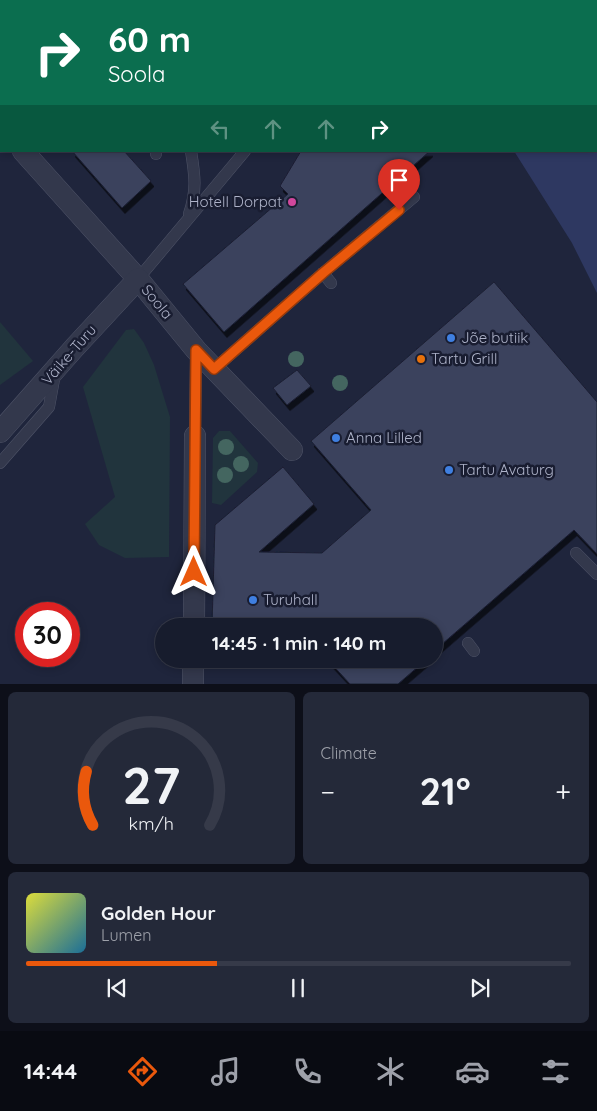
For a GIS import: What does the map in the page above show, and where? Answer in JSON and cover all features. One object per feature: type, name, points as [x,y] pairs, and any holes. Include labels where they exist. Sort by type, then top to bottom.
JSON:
[{"type":"street","name":"Soola","points":[[24,152],[138,279],[196,350],[292,450]]},
{"type":"street","name":"Väike-Turu","points":[[0,432],[138,279]]},
{"type":"street","points":[[194,618],[195,436]]},
{"type":"street","points":[[193,684],[194,668]]},
{"type":"lane","points":[[185,222],[195,197],[191,152]]},
{"type":"lane","points":[[138,279],[244,152]]},
{"type":"lane","points":[[214,369],[323,273],[414,197]]},
{"type":"lane","points":[[323,273],[331,283]]},
{"type":"lane","points":[[195,436],[196,350]]},
{"type":"lane","points":[[0,463],[49,407],[56,370]]},
{"type":"lane","points":[[576,553],[597,574]]},
{"type":"shaded area","points":[[0,322],[33,361],[0,385]]},
{"type":"shaded area","points":[[134,329],[144,343],[154,365],[170,417],[169,557],[125,558],[99,545],[85,524],[115,497],[83,387],[126,330]]},
{"type":"shaded area","points":[[219,431],[230,431],[258,463],[257,472],[221,505],[212,503],[213,438]]},
{"type":"water","points":[[515,152],[597,152],[597,293],[572,243]]},
{"type":"building","points":[[73,152],[125,152],[151,181],[122,208]]},
{"type":"building","points":[[300,152],[429,152],[224,332],[183,284],[288,194],[280,186]]},
{"type":"building","name":"Tartu Avaturg","points":[[494,282],[597,402],[597,554],[574,530],[443,643],[443,618],[212,618],[215,525],[283,467],[314,504],[259,552],[322,553],[371,510],[311,441]]},
{"type":"building","points":[[297,370],[311,386],[287,405],[273,388]]},
{"type":"building","points":[[335,668],[417,668],[398,684],[350,684]]},
{"type":"place","name":"Hotell Dorpat","points":[[292,202]]},
{"type":"place","name":"Jõe butiik","points":[[451,338]]},
{"type":"place","name":"Tartu Grill","points":[[421,359]]},
{"type":"place","name":"Anna Lilled","points":[[336,438]]},
{"type":"place","name":"Tartu Avaturg","points":[[449,470]]},
{"type":"place","name":"Turuhall","points":[[253,600]]},
{"type":"route","points":[[194,572],[196,350],[214,369],[323,273],[399,210]]}]
